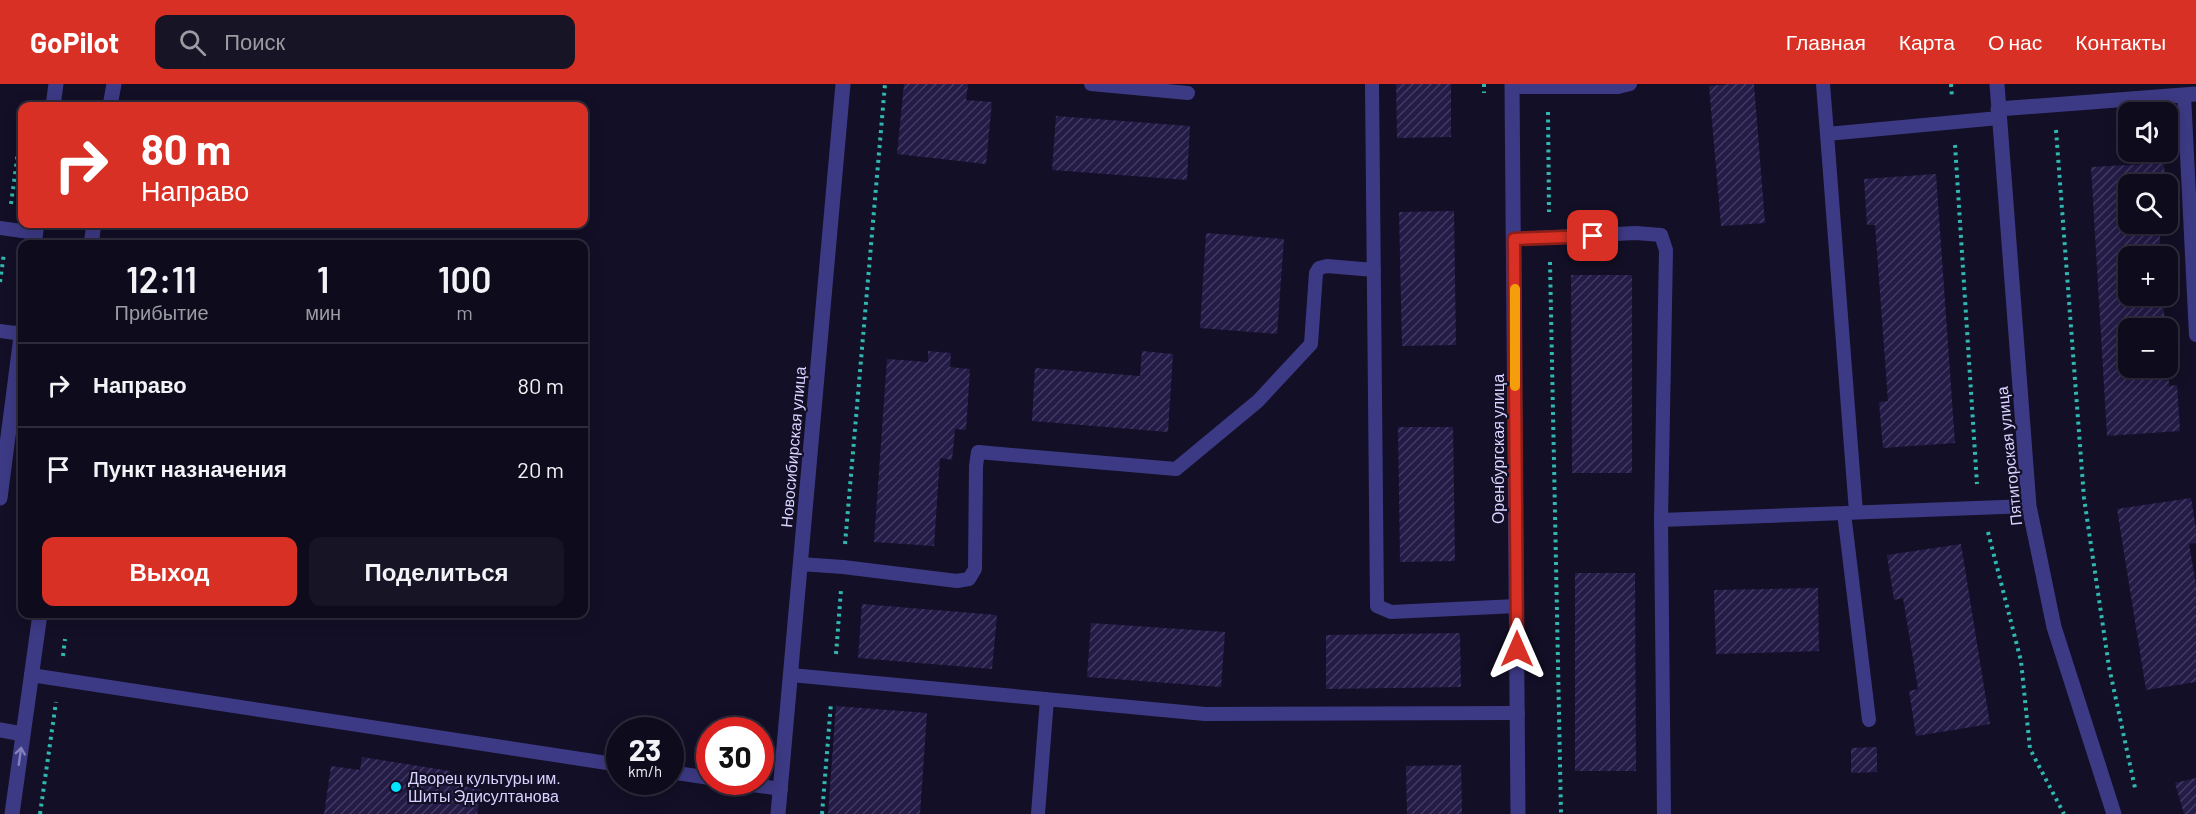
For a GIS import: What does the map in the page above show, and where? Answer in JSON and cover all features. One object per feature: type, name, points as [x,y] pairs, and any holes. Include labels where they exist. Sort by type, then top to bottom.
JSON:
[{"type":"street","points":[[54,102],[56,84]]},
{"type":"street","points":[[111,102],[114,84]]},
{"type":"street","name":"Новосибирская улица","points":[[778,814],[843,84]]},
{"type":"street","name":"Пятигорская улица","points":[[1997,84],[2029,506],[2054,627],[2114,814]]},
{"type":"street","name":"Оренбургская улица","points":[[1512,86],[1518,814]]},
{"type":"street","points":[[1999,114],[2054,104],[2190,94]]},
{"type":"street","points":[[0,498],[18,362]]},
{"type":"street","points":[[12,814],[39,618]]},
{"type":"street","points":[[0,730],[23,734]]},
{"type":"lane","points":[[1091,84],[1188,93]]},
{"type":"lane","points":[[1372,84],[1377,606],[1391,612],[1517,606]]},
{"type":"lane","points":[[1512,86],[1618,87],[1630,84]]},
{"type":"lane","points":[[1823,84],[1850,513],[1869,720]]},
{"type":"lane","points":[[2190,94],[2196,335]]},
{"type":"lane","points":[[1827,134],[1953,122],[1999,114]]},
{"type":"lane","points":[[0,228],[36,234]]},
{"type":"lane","points":[[1514,239],[1636,233],[1661,235],[1666,250],[1661,520],[1664,814]]},
{"type":"lane","points":[[800,564],[957,581],[969,579],[975,569],[978,452],[1176,469],[1258,401],[1311,344],[1316,273],[1319,268],[1327,266],[1374,270]]},
{"type":"lane","points":[[0,331],[18,332]]},
{"type":"lane","points":[[1661,520],[2029,506]]},
{"type":"lane","points":[[31,675],[606,763]]},
{"type":"lane","points":[[791,675],[1205,714],[1518,713]]},
{"type":"lane","points":[[1038,814],[1047,699]]},
{"type":"lane","points":[[774,788],[781,789]]},
{"type":"path","points":[[822,814],[885,84]]},
{"type":"path","points":[[1951,84],[1978,508],[1990,538],[2021,661],[2030,749],[2064,814]]},
{"type":"path","points":[[1547,87],[1560,814]]},
{"type":"path","points":[[2054,104],[2084,498],[2109,668],[2136,792]]},
{"type":"path","points":[[40,814],[65,636]]},
{"type":"building","points":[[904,84],[968,84],[966,100],[992,102],[986,164],[897,154]]},
{"type":"building","points":[[1396,84],[1451,84],[1451,137],[1397,138]]},
{"type":"building","points":[[1754,84],[1765,223],[1721,226],[1709,86]]},
{"type":"building","points":[[1056,116],[1190,126],[1187,180],[1052,170]]},
{"type":"building","points":[[2164,163],[2165,174],[2118,174],[2118,234],[2160,234],[2160,246],[2118,246],[2118,306],[2164,306],[2164,318],[2118,318],[2118,378],[2169,378],[2169,386],[2177,385],[2180,431],[2107,436],[2091,167]]},
{"type":"building","points":[[1936,174],[1955,443],[1883,448],[1879,402],[1888,401],[1875,225],[1867,225],[1864,179]]},
{"type":"building","points":[[1454,211],[1456,345],[1402,346],[1399,212]]},
{"type":"building","points":[[1206,233],[1284,239],[1277,334],[1200,328]]},
{"type":"building","points":[[1571,275],[1632,275],[1632,473],[1572,473]]},
{"type":"building","points":[[928,351],[951,353],[950,367],[970,369],[966,430],[955,429],[952,460],[940,458],[934,546],[874,542],[887,359],[928,362]]},
{"type":"building","points":[[1142,351],[1173,354],[1168,432],[1032,421],[1035,368],[1140,376]]},
{"type":"building","points":[[1398,427],[1453,427],[1455,561],[1400,562]]},
{"type":"building","points":[[2191,498],[2196,529],[2196,543],[2189,544],[2196,585],[2196,682],[2146,690],[2117,509]]},
{"type":"building","points":[[1961,544],[1990,724],[1916,736],[1909,691],[1918,689],[1903,598],[1894,600],[1887,555]]},
{"type":"building","points":[[1575,573],[1635,573],[1636,771],[1575,771]]},
{"type":"building","points":[[1818,588],[1819,651],[1716,654],[1714,590]]},
{"type":"building","points":[[862,604],[997,615],[992,669],[858,658]]},
{"type":"building","points":[[1091,623],[1225,632],[1221,687],[1087,677]]},
{"type":"building","points":[[1460,633],[1461,687],[1326,689],[1326,635]]},
{"type":"building","points":[[836,706],[927,713],[920,814],[828,814]]},
{"type":"building","points":[[1877,747],[1877,772],[1851,773],[1851,748]]},
{"type":"building","name":"Дворец культуры им. Шиты Эдисултанова","points":[[362,757],[450,771],[448,784],[481,789],[477,814],[324,814],[331,766],[360,770]]},
{"type":"building","points":[[1461,765],[1462,814],[1407,814],[1406,766]]},
{"type":"building","points":[[2196,778],[2196,814],[2184,814],[2175,783]]},
{"type":"slow traffic","points":[[1515,289],[1515,386]]},
{"type":"place","name":"Дворец культуры им. Шиты Эдисултанова","points":[[396,787]]},
{"type":"route","points":[[1517,649],[1514,239],[1593,236]]}]
